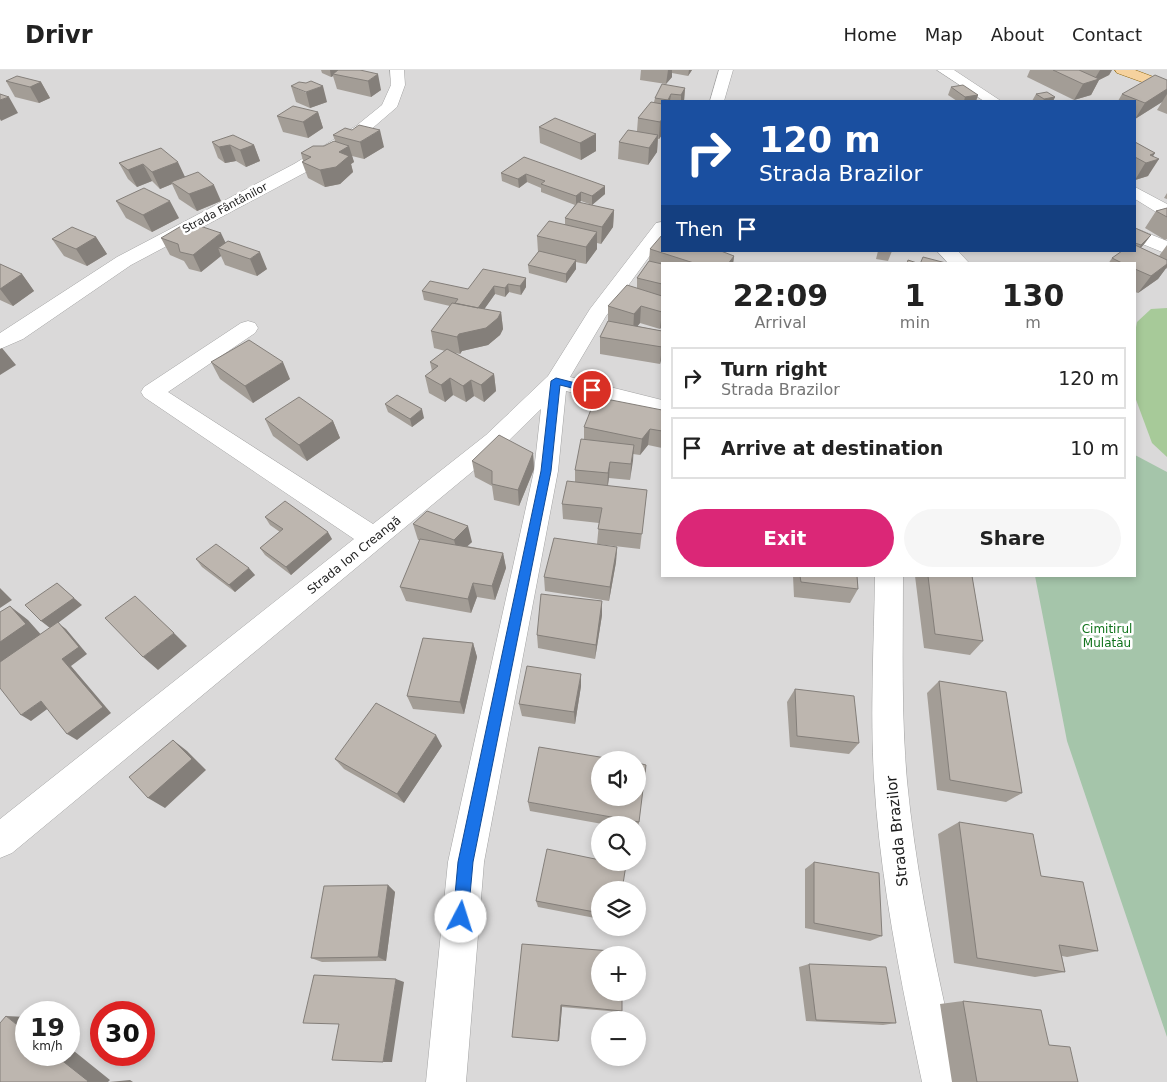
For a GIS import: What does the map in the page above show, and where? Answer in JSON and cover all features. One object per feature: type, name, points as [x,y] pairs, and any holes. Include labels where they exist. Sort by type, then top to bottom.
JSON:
[{"type":"main road","points":[[1122,70],[1167,87]]},
{"type":"street","name":"Strada Fântânilor","points":[[0,342],[16,334],[124,261],[300,168],[362,128],[389,107],[398,86],[397,70]]},
{"type":"street","points":[[709,70],[725,75],[718,100]]},
{"type":"street","points":[[944,70],[992,100]]},
{"type":"street","points":[[1136,193],[1167,211]]},
{"type":"street","name":"Strada Ion Creangă","points":[[0,841],[494,441],[556,381],[597,314],[661,228]]},
{"type":"street","points":[[1136,234],[1167,248]]},
{"type":"street","points":[[947,252],[960,262]]},
{"type":"street","points":[[248,328],[152,392],[374,538]]},
{"type":"street","points":[[446,1082],[466,862],[546,471],[556,381],[661,408]]},
{"type":"street","name":"Strada Brazilor","points":[[889,577],[887,681],[893,805],[903,885],[919,980],[942,1082]]},
{"type":"shaded area","points":[[0,70],[1167,70],[1167,1082],[0,1082]]},
{"type":"green space","points":[[1167,308],[1167,457],[1152,443],[1136,400],[1136,328],[1137,322],[1151,309]]},
{"type":"green space","name":"Cimitirul Mulatău","points":[[1136,456],[1167,472],[1167,1037],[1067,741],[1035,577],[1136,577]]},
{"type":"building","points":[[338,70],[360,70],[378,74],[368,81],[333,74]]},
{"type":"building","points":[[1053,70],[1079,70],[1099,79],[1083,84]]},
{"type":"building","points":[[1155,75],[1167,80],[1167,89],[1145,103],[1122,94]]},
{"type":"building","points":[[17,76],[41,82],[30,87],[6,81]]},
{"type":"building","points":[[311,81],[323,86],[306,92],[291,86],[299,82],[306,83]]},
{"type":"building","points":[[662,84],[685,88],[681,95],[671,94],[668,100],[655,98]]},
{"type":"building","points":[[963,85],[978,95],[965,97],[951,87]]},
{"type":"building","points":[[1047,92],[1055,97],[1044,99],[1036,94]]},
{"type":"building","points":[[0,94],[9,97],[0,100]]},
{"type":"building","points":[[651,102],[661,104],[660,122],[638,118]]},
{"type":"building","points":[[293,106],[318,112],[303,122],[277,116]]},
{"type":"building","points":[[555,118],[596,134],[580,143],[539,127]]},
{"type":"building","points":[[359,125],[380,130],[360,142],[333,135],[345,128],[352,130]]},
{"type":"building","points":[[628,130],[658,135],[649,148],[619,142]]},
{"type":"building","points":[[233,135],[254,145],[240,150],[230,145],[219,147],[212,142]]},
{"type":"building","points":[[334,141],[349,146],[339,152],[349,156],[336,167],[320,170],[302,162],[311,157],[301,153],[313,146],[324,146]]},
{"type":"building","points":[[1136,143],[1155,153],[1150,155],[1159,159],[1146,163],[1136,158]]},
{"type":"building","points":[[161,148],[178,162],[152,172],[143,164],[128,170],[119,163]]},
{"type":"building","points":[[524,157],[605,186],[592,196],[581,192],[576,196],[541,184],[545,181],[526,174],[518,179],[501,173]]},
{"type":"building","points":[[198,172],[214,185],[189,194],[171,182]]},
{"type":"building","points":[[144,188],[170,201],[143,215],[116,201]]},
{"type":"building","points":[[578,202],[614,210],[602,227],[565,218]]},
{"type":"building","points":[[1167,208],[1167,217],[1156,211]]},
{"type":"building","points":[[549,221],[597,232],[586,247],[537,236]]},
{"type":"building","points":[[188,222],[221,233],[193,255],[180,252],[178,244],[161,238]]},
{"type":"building","points":[[72,227],[96,237],[76,249],[52,239]]},
{"type":"building","points":[[1136,228],[1151,235],[1141,245],[1136,243]]},
{"type":"building","points":[[661,236],[661,252],[724,252],[734,256],[730,262],[691,262],[650,249]]},
{"type":"building","points":[[228,241],[260,252],[250,259],[218,248]]},
{"type":"building","points":[[1136,245],[1167,260],[1167,264],[1151,276],[1136,269],[1136,262],[1120,262],[1112,258],[1121,252],[1136,252]]},
{"type":"building","points":[[539,251],[576,260],[566,274],[528,265]]},
{"type":"building","points":[[923,257],[942,262],[921,262]]},
{"type":"building","points":[[649,261],[661,264],[661,284],[637,278]]},
{"type":"building","points":[[0,264],[22,274],[0,289]]},
{"type":"building","points":[[483,269],[526,278],[520,286],[508,284],[505,288],[494,286],[478,308],[455,303],[458,299],[422,291],[430,281],[468,289]]},
{"type":"building","points":[[627,285],[661,296],[661,312],[641,306],[634,314],[608,306]]},
{"type":"building","points":[[452,303],[501,312],[498,318],[486,328],[459,334],[457,337],[431,331]]},
{"type":"building","points":[[608,321],[661,331],[661,347],[600,337]]},
{"type":"building","points":[[249,340],[283,362],[245,386],[211,362]]},
{"type":"building","points":[[447,349],[494,374],[481,385],[471,380],[463,386],[450,378],[441,385],[425,376],[438,366],[430,362]]},
{"type":"building","points":[[397,395],[422,409],[410,419],[385,404]]},
{"type":"building","points":[[299,397],[333,421],[299,445],[265,419]]},
{"type":"building","points":[[596,397],[661,410],[661,431],[650,429],[642,439],[584,427]]},
{"type":"building","points":[[499,435],[533,453],[518,490],[492,484],[492,471],[472,461]]},
{"type":"building","points":[[581,439],[634,445],[631,464],[610,462],[608,473],[575,470]]},
{"type":"building","points":[[567,481],[647,490],[642,534],[598,529],[602,508],[562,504]]},
{"type":"building","points":[[285,501],[328,532],[286,567],[260,548],[283,529],[265,517]]},
{"type":"building","points":[[427,511],[468,526],[454,540],[413,524]]},
{"type":"building","points":[[554,538],[617,547],[610,587],[544,577]]},
{"type":"building","points":[[420,539],[503,553],[492,586],[473,583],[468,599],[400,587]]},
{"type":"building","points":[[216,544],[249,568],[229,585],[196,559]]},
{"type":"building","points":[[800,577],[857,577],[858,589],[801,582]]},
{"type":"building","points":[[928,577],[972,577],[983,641],[935,634]]},
{"type":"building","points":[[57,583],[74,598],[41,621],[25,605]]},
{"type":"building","points":[[541,594],[602,601],[596,645],[537,635]]},
{"type":"building","points":[[135,596],[174,633],[143,657],[105,618]]},
{"type":"building","points":[[10,606],[26,624],[0,642],[0,612]]},
{"type":"building","points":[[58,622],[79,647],[62,659],[103,707],[67,734],[41,701],[21,715],[0,688],[0,662]]},
{"type":"building","points":[[423,638],[473,643],[460,702],[407,696]]},
{"type":"building","points":[[527,666],[581,674],[574,712],[519,704]]},
{"type":"building","points":[[939,681],[1006,692],[1022,793],[950,780]]},
{"type":"building","points":[[795,689],[854,696],[859,743],[797,736]]},
{"type":"building","points":[[376,703],[436,735],[397,794],[335,759]]},
{"type":"building","points":[[173,740],[192,759],[148,798],[129,777]]},
{"type":"building","points":[[539,747],[591,756],[591,806],[641,806],[640,816],[606,816],[528,802]]},
{"type":"building","points":[[959,822],[1033,834],[1041,876],[1083,882],[1098,951],[1059,945],[1065,972],[977,958]]},
{"type":"building","points":[[547,849],[591,858],[591,871],[625,871],[623,881],[591,881],[591,911],[536,901]]},
{"type":"building","points":[[814,862],[879,873],[882,936],[814,923]]},
{"type":"building","points":[[388,885],[378,957],[311,958],[324,886]]},
{"type":"building","points":[[522,944],[591,949],[591,1001],[622,1001],[622,1011],[561,1005],[558,1041],[512,1037]]},
{"type":"building","points":[[809,964],[886,967],[896,1023],[816,1020]]},
{"type":"building","points":[[314,975],[396,979],[383,1062],[332,1060],[339,1024],[303,1023]]},
{"type":"building","points":[[963,1001],[1041,1010],[1049,1045],[1070,1047],[1078,1082],[977,1082]]},
{"type":"building","points":[[6,1016],[15,1023],[15,1066],[69,1066],[88,1081],[0,1082],[0,1023]]},
{"type":"route","points":[[461,917],[466,862],[546,471],[556,381],[592,390]]}]
